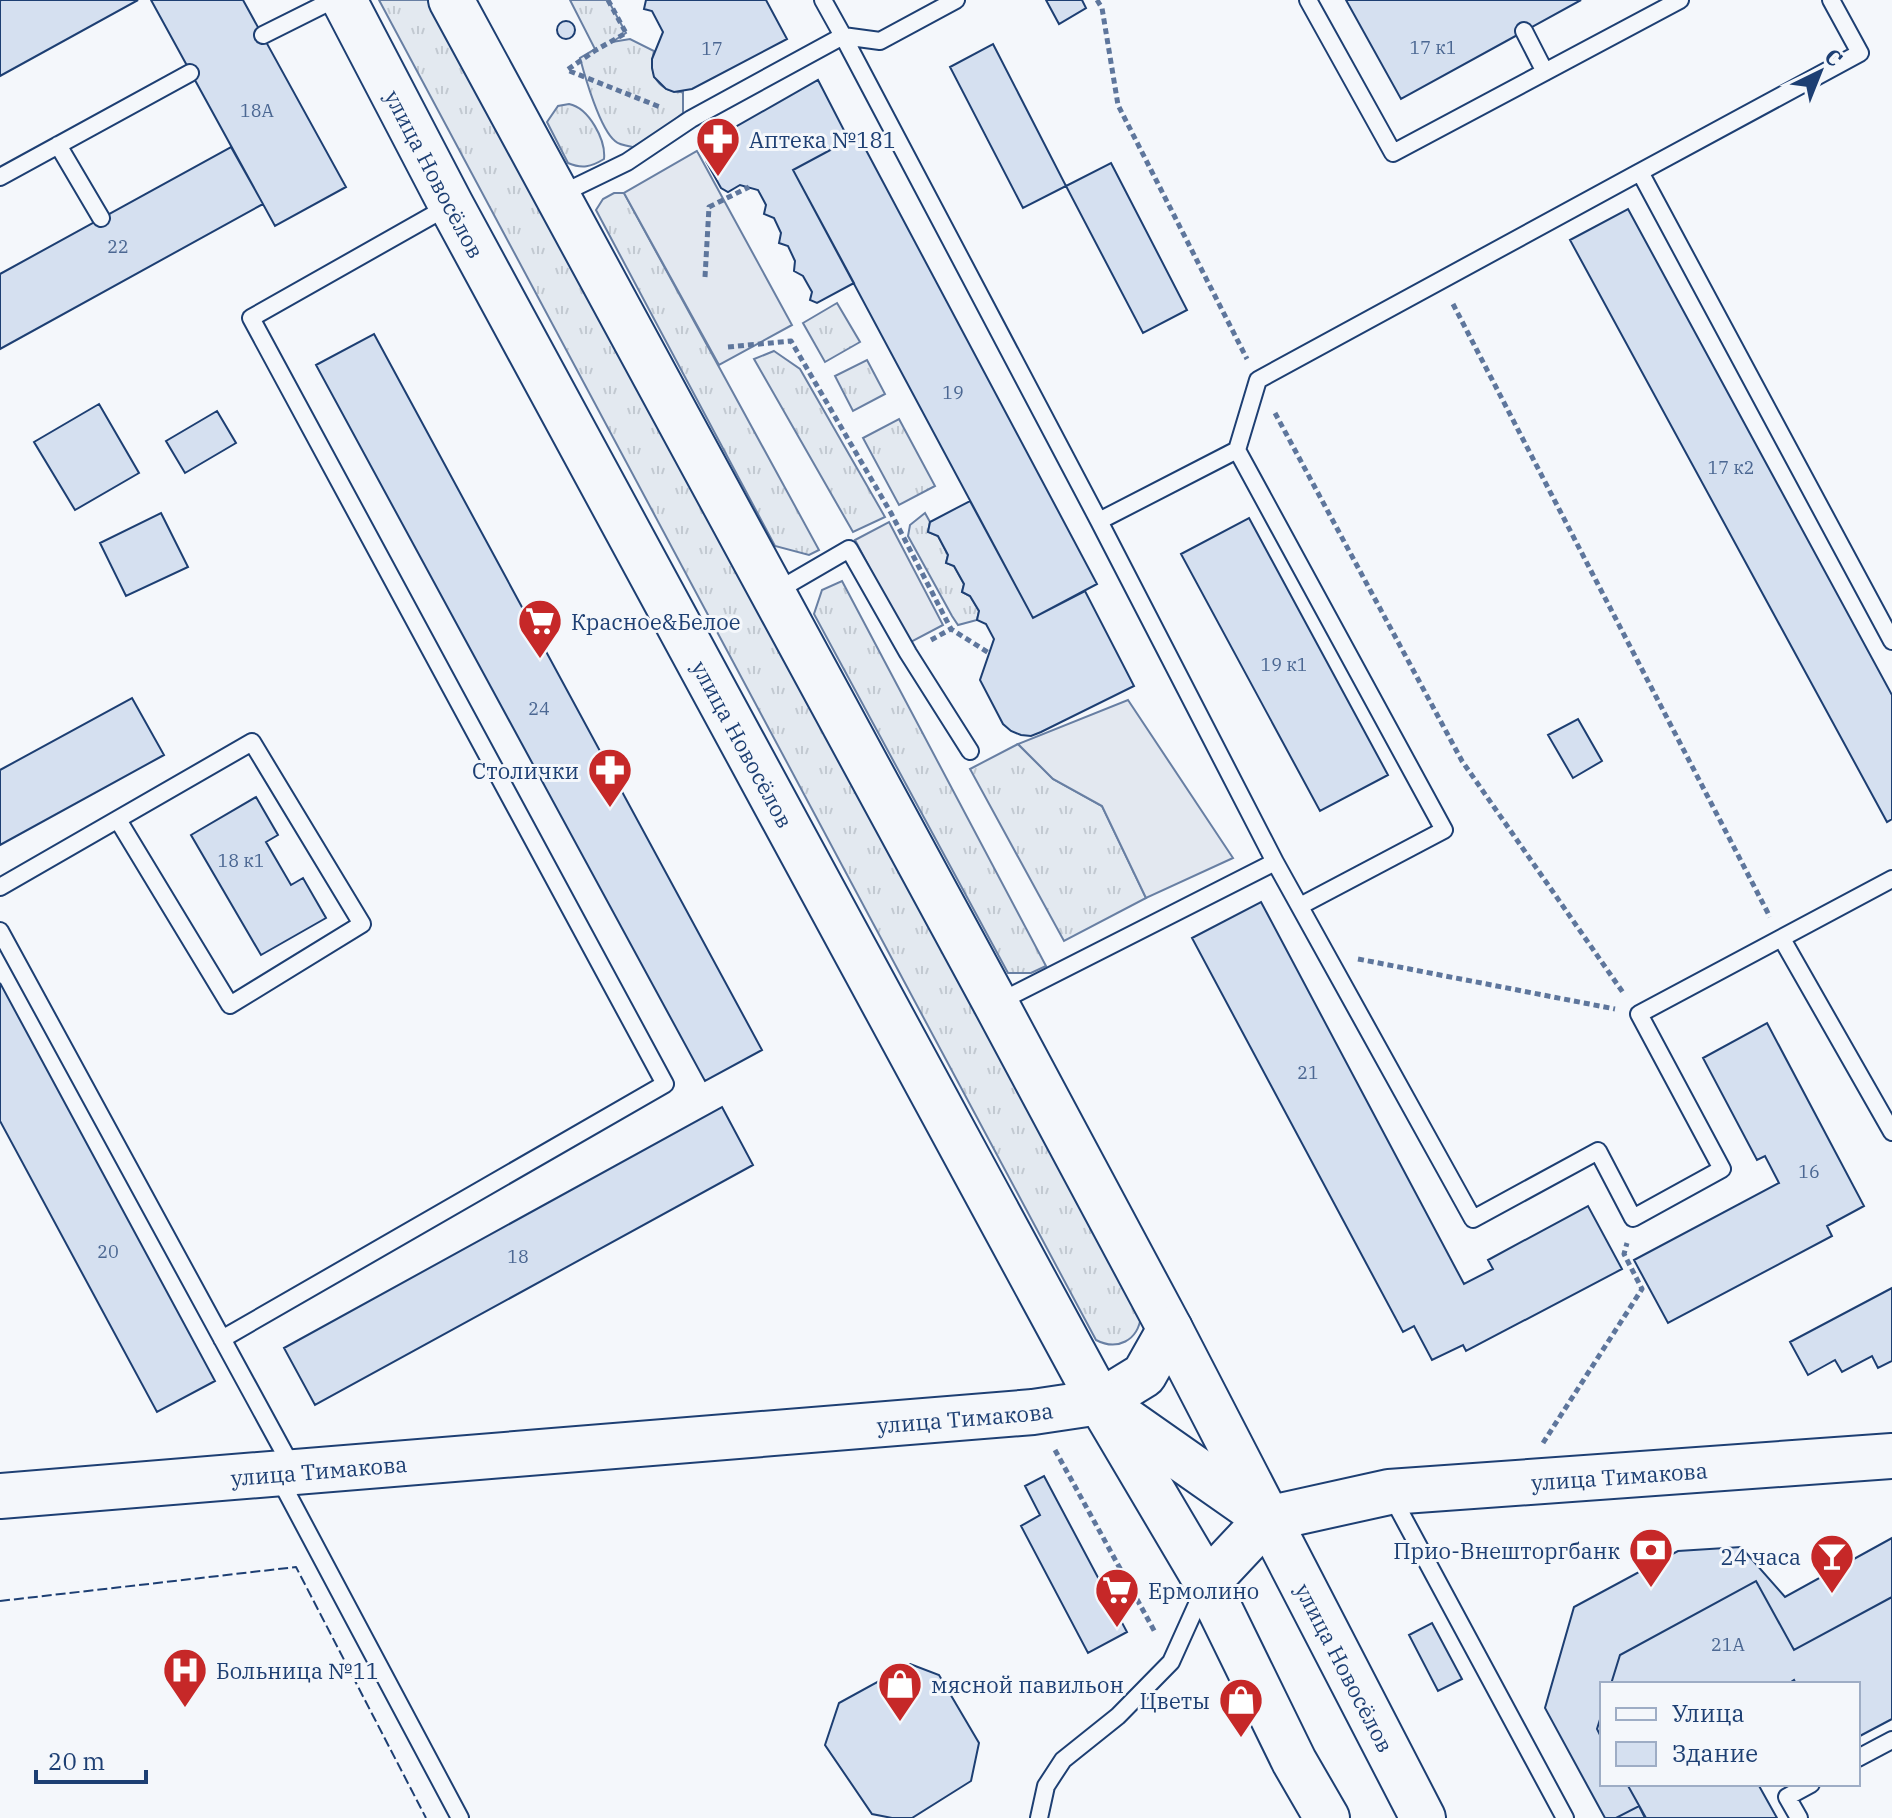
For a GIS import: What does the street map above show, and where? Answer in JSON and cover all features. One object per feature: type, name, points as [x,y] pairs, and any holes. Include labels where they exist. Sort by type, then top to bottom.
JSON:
[{"type":"main road","name":"улица Новосёлов","points":[[344,0],[451,205],[1100,1402],[1207,1583],[1294,1761],[1327,1818]]},
{"type":"main road","name":"улица Новосёлов","points":[[451,0],[1170,1329],[1422,1818]]},
{"type":"main road","points":[[1170,1329],[1144,1375],[1100,1402],[1267,1519],[1207,1583]]},
{"type":"main road","name":"улица Тимакова","points":[[0,1496],[1033,1412],[1100,1402]]},
{"type":"main road","name":"улица Тимакова","points":[[1267,1519],[1389,1492],[1892,1456]]},
{"type":"lane","points":[[263,35],[333,0]]},
{"type":"lane","points":[[823,0],[1099,521],[1275,862],[1473,1219],[1598,1151],[1633,1218],[1722,1169],[1639,1014],[1892,879]]},
{"type":"lane","points":[[558,196],[627,162],[691,119],[843,36],[880,41],[956,0]]},
{"type":"lane","points":[[1308,0],[1393,153],[1680,0]]},
{"type":"lane","points":[[1300,906],[1444,830],[1237,450],[1258,380],[1860,53],[1831,0]]},
{"type":"lane","points":[[1524,31],[1545,72]]},
{"type":"lane","points":[[0,177],[190,73]]},
{"type":"lane","points":[[58,145],[101,218]]},
{"type":"lane","points":[[1640,172],[1892,641]]},
{"type":"lane","points":[[222,1339],[665,1084],[251,318],[451,205]]},
{"type":"lane","points":[[1099,521],[1237,450]]},
{"type":"lane","points":[[773,593],[849,549],[908,653],[970,751]]},
{"type":"lane","points":[[0,887],[252,742],[362,924],[230,1005],[118,820]]},
{"type":"lane","points":[[996,1004],[1275,862]]},
{"type":"lane","points":[[0,931],[222,1339],[285,1472],[460,1818]]},
{"type":"lane","points":[[1782,939],[1892,1132]]},
{"type":"lane","points":[[1389,1492],[1565,1818]]},
{"type":"lane","points":[[1039,1818],[1046,1786],[1063,1760],[1118,1716],[1171,1662],[1207,1583]]},
{"type":"lane","points":[[1860,1757],[1892,1740]]},
{"type":"lane","points":[[1799,1818],[1787,1797],[1807,1786]]},
{"type":"path","points":[[608,0],[626,33],[567,70],[691,119]]},
{"type":"path","points":[[1097,0],[1102,8],[1118,105],[1258,380],[1462,761],[1639,1014]]},
{"type":"path","points":[[705,277],[709,207],[749,187]]},
{"type":"path","points":[[1441,280],[1782,939]]},
{"type":"path","points":[[728,347],[791,341],[891,513],[951,629],[989,653]]},
{"type":"path","points":[[1326,953],[1639,1014]]},
{"type":"path","points":[[1518,1483],[1642,1289],[1624,1254],[1633,1218]]},
{"type":"path","points":[[1033,1412],[1171,1662]]},
{"type":"green space","points":[[379,0],[429,0],[1141,1316],[1136,1332],[1125,1342],[1111,1344],[1096,1340]]},
{"type":"green space","points":[[570,0],[608,0],[626,33],[612,42],[630,39],[654,51],[652,67],[657,80],[667,89],[683,92],[683,113],[660,132],[633,147],[615,141],[599,114],[580,58],[595,49]]},
{"type":"green space","points":[[569,104],[589,118],[599,134],[604,159],[595,164],[578,166],[568,163],[547,122],[558,106]]},
{"type":"green space","points":[[614,193],[624,193],[819,550],[809,555],[775,546],[596,210],[603,199]]},
{"type":"green space","points":[[837,303],[860,342],[825,362],[803,323]]},
{"type":"green space","points":[[774,351],[800,369],[885,517],[853,532],[754,359]]},
{"type":"green space","points":[[867,360],[885,394],[853,411],[835,376]]},
{"type":"green space","points":[[899,419],[935,486],[899,505],[863,438]]},
{"type":"green space","points":[[925,513],[930,522],[928,532],[938,536],[948,555],[946,563],[954,566],[964,584],[962,592],[970,596],[979,611],[977,620],[958,625],[908,536],[910,525]]},
{"type":"green space","points":[[842,581],[1046,966],[1031,973],[1008,973],[814,614],[822,590]]},
{"type":"green space","points":[[1018,744],[1053,779],[1102,806],[1146,898],[1064,941],[970,769]]},
{"type":"shaded area","points":[[697,151],[792,325],[719,365],[624,193]]},
{"type":"shaded area","points":[[889,522],[943,625],[909,643],[855,540]]},
{"type":"shaded area","points":[[1128,700],[1233,858],[1146,898],[1102,806],[1053,779],[1018,744]]},
{"type":"building","points":[[1,0],[138,0],[0,76]]},
{"type":"building","points":[[151,0],[243,0],[346,187],[275,226]]},
{"type":"building","points":[[646,0],[766,0],[787,39],[692,89],[674,92],[654,77],[652,59],[663,32],[652,11],[644,9]]},
{"type":"building","points":[[1046,0],[1082,0],[1086,8],[1059,24]]},
{"type":"building","points":[[1346,0],[1581,0],[1401,99]]},
{"type":"building","points":[[566,21],[575,30],[566,39],[557,30]]},
{"type":"building","points":[[993,44],[1066,186],[1023,208],[950,67]]},
{"type":"building","points":[[818,80],[849,140],[793,170],[854,283],[817,303],[810,300],[812,292],[803,276],[794,271],[795,261],[788,246],[779,243],[781,233],[774,218],[764,214],[766,205],[758,190],[740,185],[728,192],[721,188],[706,161],[706,150],[709,142]]},
{"type":"building","points":[[858,135],[1097,584],[1033,618],[793,170]]},
{"type":"building","points":[[231,147],[263,204],[0,349],[0,274]]},
{"type":"building","points":[[1111,163],[1187,310],[1143,333],[1066,186]]},
{"type":"building","points":[[1628,209],[1892,695],[1892,819],[1887,822],[1570,240]]},
{"type":"building","points":[[374,334],[762,1050],[705,1081],[316,365]]},
{"type":"building","points":[[99,404],[139,473],[75,510],[34,442]]},
{"type":"building","points":[[217,411],[236,443],[185,473],[166,441]]},
{"type":"building","points":[[970,501],[1033,618],[1085,591],[1134,686],[1031,736],[1011,731],[1003,724],[980,680],[994,639],[986,624],[977,620],[979,611],[970,596],[962,592],[964,584],[954,566],[946,563],[948,555],[938,536],[928,532],[930,522]]},
{"type":"building","points":[[161,513],[188,567],[126,596],[100,543]]},
{"type":"building","points":[[1249,518],[1388,775],[1320,811],[1181,554]]},
{"type":"building","points":[[132,698],[164,755],[0,845],[0,770]]},
{"type":"building","points":[[1578,719],[1602,761],[1573,778],[1548,735]]},
{"type":"building","points":[[256,797],[278,835],[266,842],[291,885],[303,878],[326,918],[261,955],[191,835]]},
{"type":"building","points":[[1261,902],[1464,1284],[1493,1269],[1488,1260],[1588,1206],[1622,1269],[1466,1351],[1463,1345],[1432,1360],[1414,1326],[1403,1332],[1192,938]]},
{"type":"building","points":[[0,983],[215,1381],[157,1412],[0,1121]]},
{"type":"building","points":[[1767,1023],[1864,1206],[1827,1226],[1832,1236],[1668,1323],[1634,1260],[1779,1183],[1765,1156],[1757,1160],[1703,1058]]},
{"type":"building","points":[[722,1107],[753,1165],[315,1405],[284,1348]]},
{"type":"building","points":[[1892,1288],[1892,1361],[1878,1368],[1872,1356],[1842,1372],[1835,1360],[1808,1375],[1790,1342]]},
{"type":"building","points":[[1044,1476],[1127,1632],[1088,1653],[1021,1526],[1040,1515],[1025,1486]]},
{"type":"building","points":[[1892,1538],[1892,1597],[1794,1650],[1756,1581],[1620,1655],[1612,1682],[1600,1682],[1597,1729],[1600,1735],[1600,1786],[1628,1786],[1646,1818],[1605,1818],[1545,1708],[1574,1607],[1678,1551],[1741,1547],[1785,1597]]},
{"type":"building","points":[[1892,1538],[1892,1719],[1860,1736],[1860,1682],[1600,1682],[1600,1786],[1759,1786],[1777,1818],[1605,1818],[1545,1708],[1574,1607],[1678,1551],[1741,1547],[1785,1597]]},
{"type":"building","points":[[1756,1581],[1794,1650],[1892,1597],[1892,1719],[1860,1736],[1860,1682],[1612,1682],[1620,1655]]},
{"type":"building","points":[[1432,1623],[1462,1679],[1438,1691],[1409,1635]]},
{"type":"building","name":"мясной павильон","points":[[910,1664],[939,1675],[979,1743],[971,1781],[912,1818],[892,1818],[872,1814],[825,1745],[839,1703]]},
{"type":"building","points":[[1628,1786],[1759,1786],[1777,1818],[1646,1818]]},
{"type":"building","points":[[1639,1806],[1645,1818],[1616,1818]]},
{"type":"fence","points":[[0,1601],[296,1567],[426,1818]]},
{"type":"place","name":"Аптека №181","points":[[718,178]]},
{"type":"place","name":"Красное&Белое","points":[[540,660]]},
{"type":"place","name":"Столички","points":[[610,809]]},
{"type":"place","name":"Прио-Внешторгбанк","points":[[1651,1589]]},
{"type":"place","name":"24 часа","points":[[1832,1595]]},
{"type":"place","name":"Ермолино","points":[[1117,1629]]},
{"type":"place","name":"Больница №11","points":[[185,1709]]},
{"type":"place","name":"мясной павильон","points":[[900,1723]]},
{"type":"place","name":"Цветы","points":[[1241,1739]]}]
